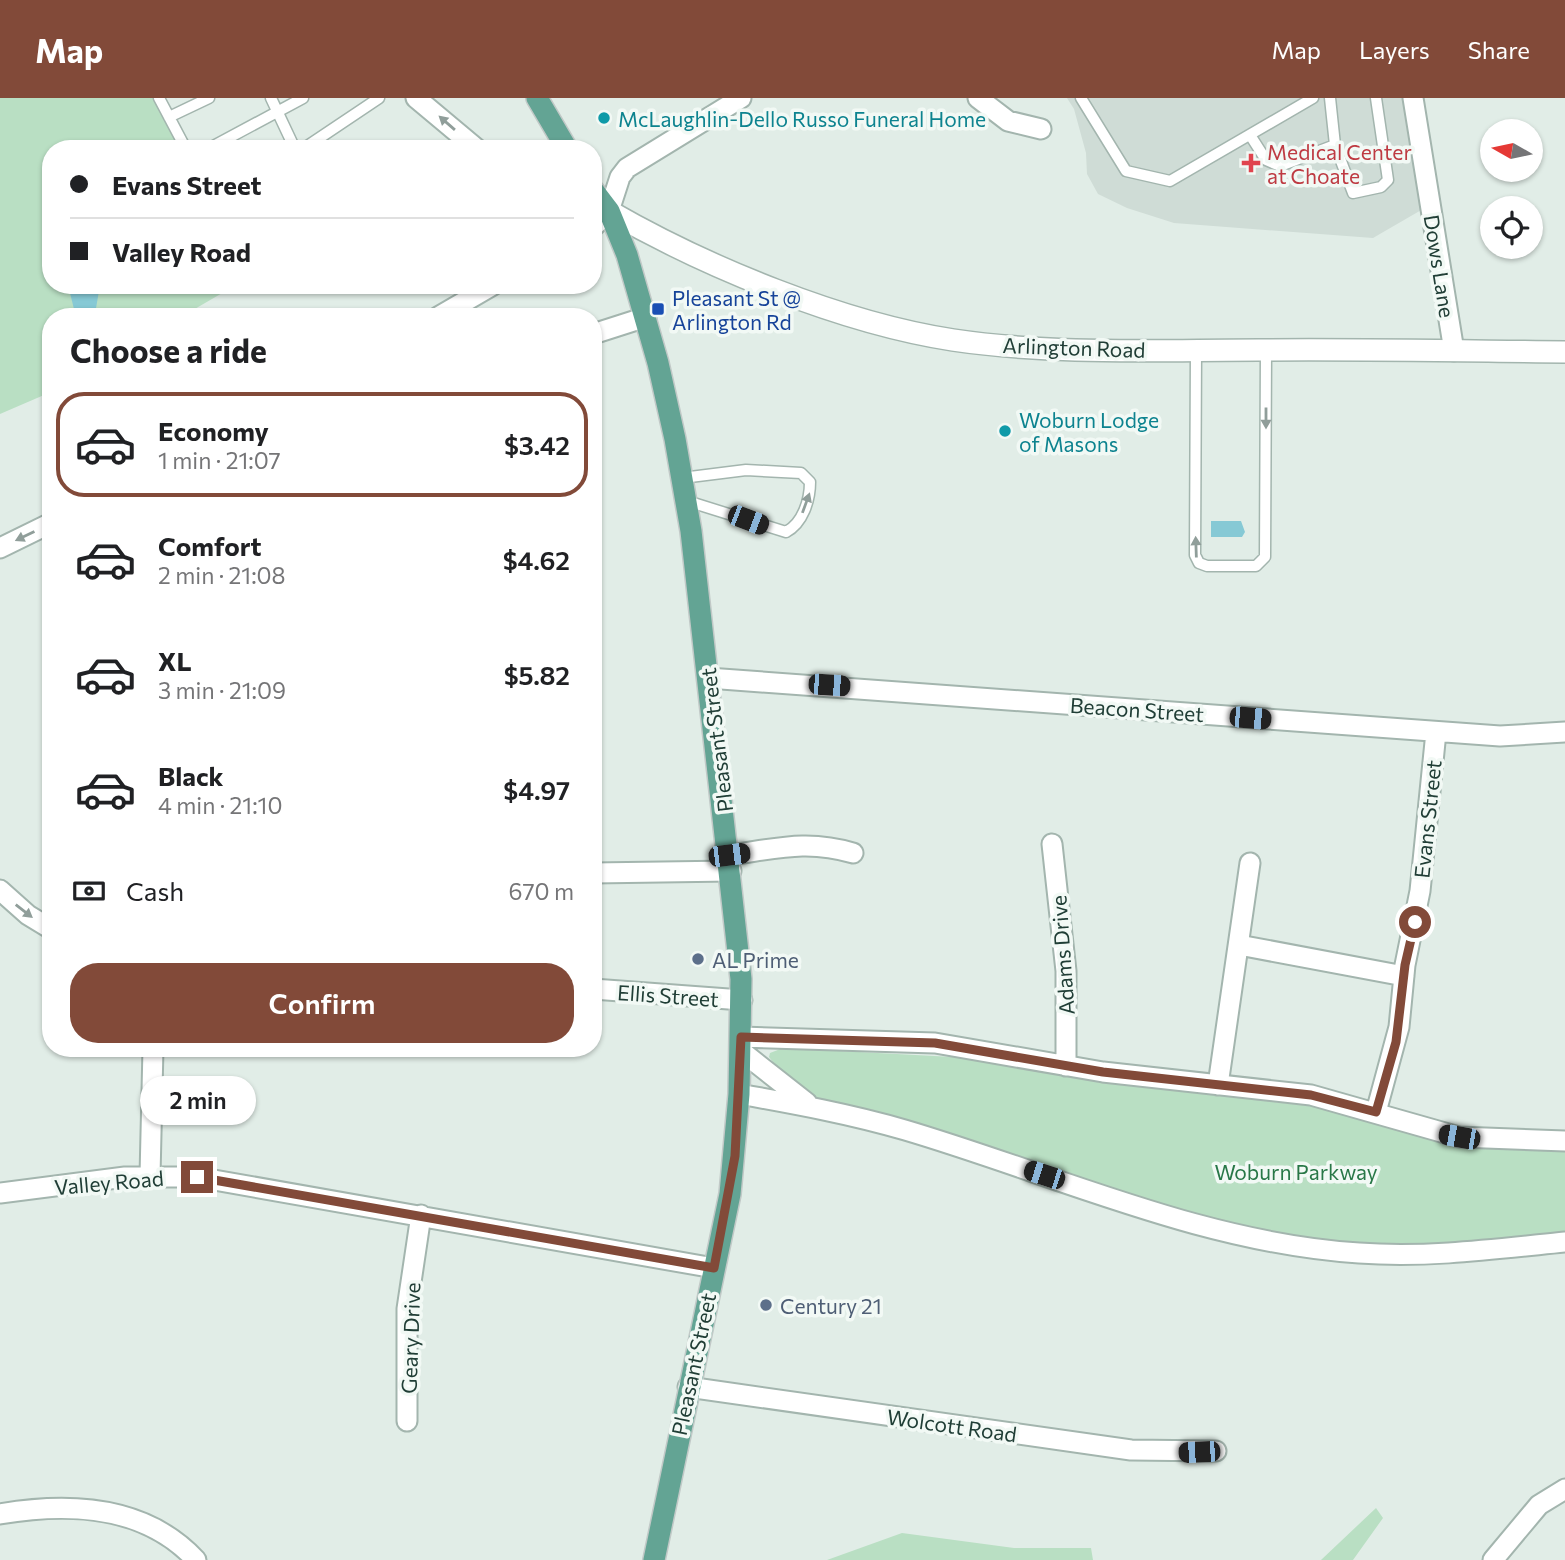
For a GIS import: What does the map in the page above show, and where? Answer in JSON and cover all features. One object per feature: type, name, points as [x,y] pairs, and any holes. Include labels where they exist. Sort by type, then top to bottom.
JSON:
[{"type":"main road","points":[[537,98],[562,140]]},
{"type":"main road","name":"Pleasant Street","points":[[602,202],[609,211],[646,317],[666,394],[686,501],[730,863],[742,1000],[733,1174],[654,1557]]},
{"type":"street","points":[[416,98],[466,140]]},
{"type":"street","points":[[602,218],[609,211],[620,177],[627,168],[741,98]]},
{"type":"street","points":[[978,98],[1008,121],[1041,130]]},
{"type":"street","name":"Dows Lane","points":[[1413,98],[1454,351]]},
{"type":"street","name":"Arlington Road","points":[[609,211],[660,240],[773,287],[855,317],[953,340],[1019,347],[1565,352]]},
{"type":"street","points":[[453,308],[478,294]]},
{"type":"street","points":[[602,331],[646,317]]},
{"type":"street","points":[[0,548],[42,527]]},
{"type":"street","name":"Beacon Street","points":[[708,678],[1436,732],[1521,737],[1565,732]]},
{"type":"street","name":"Evans Street","points":[[1376,1112],[1396,1042],[1404,976],[1419,898],[1436,732]]},
{"type":"street","points":[[602,872],[730,863],[805,844],[853,853]]},
{"type":"street","name":"Adams Drive","points":[[1052,844],[1066,971],[1066,1066]]},
{"type":"street","points":[[1218,1085],[1250,863]]},
{"type":"street","points":[[0,890],[42,924]]},
{"type":"street","points":[[1239,945],[1404,976]]},
{"type":"street","name":"Ellis Street","points":[[602,990],[742,1000]]},
{"type":"street","points":[[741,1044],[922,1042],[1066,1066],[1311,1095],[1459,1137],[1565,1141]]},
{"type":"street","points":[[741,1044],[796,1097],[821,1108]]},
{"type":"street","points":[[150,1176],[153,1057]]},
{"type":"street","points":[[739,1094],[821,1108],[906,1130],[1164,1214],[1233,1233],[1320,1249],[1428,1255],[1565,1242]]},
{"type":"street","name":"Valley Road","points":[[0,1193],[150,1176],[223,1180],[714,1268]]},
{"type":"street","name":"Geary Drive","points":[[407,1420],[407,1309],[421,1215]]},
{"type":"street","name":"Wolcott Road","points":[[688,1387],[1131,1450],[1216,1451]]},
{"type":"street","points":[[1493,1560],[1539,1505],[1565,1489]]},
{"type":"street","points":[[0,1514],[65,1506],[135,1519],[171,1535],[196,1560]]},
{"type":"lane","points":[[159,98],[181,140]]},
{"type":"lane","points":[[169,117],[209,98]]},
{"type":"lane","points":[[271,98],[291,140]]},
{"type":"lane","points":[[226,140],[303,98]]},
{"type":"lane","points":[[316,140],[379,98]]},
{"type":"lane","points":[[1081,98],[1125,169],[1133,175],[1175,180],[1313,98]]},
{"type":"lane","points":[[1330,98],[1335,145],[1353,193],[1385,184],[1388,174],[1376,98]]},
{"type":"lane","points":[[1250,135],[1266,160],[1280,166],[1335,145]]},
{"type":"lane","points":[[1196,350],[1195,557],[1205,566],[1242,566],[1260,564],[1265,554],[1266,350]]},
{"type":"lane","points":[[681,478],[746,470],[801,473],[810,482],[810,494],[800,519],[786,532],[686,501]]},
{"type":"shaded area","name":"Medical Center at Choate","points":[[1067,98],[1403,98],[1423,209],[1373,238],[1174,223],[1127,208],[1098,194],[1087,174],[1086,153],[1074,109]]},
{"type":"green space","points":[[0,98],[154,98],[175,140],[42,140],[42,294],[221,294],[196,308],[42,308],[42,396],[0,414]]},
{"type":"green space","name":"Woburn Parkway","points":[[783,1048],[972,1058],[1103,1083],[1312,1106],[1445,1144],[1561,1151],[1565,1152],[1565,1235],[1435,1246],[1325,1243],[1218,1224],[956,1137],[813,1098],[793,1087],[769,1057],[770,1053]]},
{"type":"green space","points":[[1376,1508],[1383,1518],[1353,1560],[1321,1560]]},
{"type":"green space","points":[[902,1533],[1014,1548],[1091,1548],[1093,1560],[827,1560]]},
{"type":"water","points":[[70,294],[98,294],[96,308],[74,308]]},
{"type":"water","points":[[1211,521],[1241,521],[1245,532],[1242,537],[1211,537]]},
{"type":"place","name":"McLaughlin-Dello Russo Funeral Home","points":[[604,118]]},
{"type":"place","name":"Medical Center at Choate","points":[[1251,163]]},
{"type":"place","name":"Pleasant St @ Arlington Rd","points":[[658,309]]},
{"type":"place","name":"Woburn Lodge of Masons","points":[[1005,431]]},
{"type":"place","name":"AL Prime","points":[[698,959]]},
{"type":"place","name":"Century 21","points":[[766,1305]]},
{"type":"route","points":[[197,1177],[256,1185],[714,1268],[735,1156],[741,1037],[935,1043],[1103,1072],[1311,1095],[1376,1112],[1393,1057],[1405,965],[1415,922]]}]
